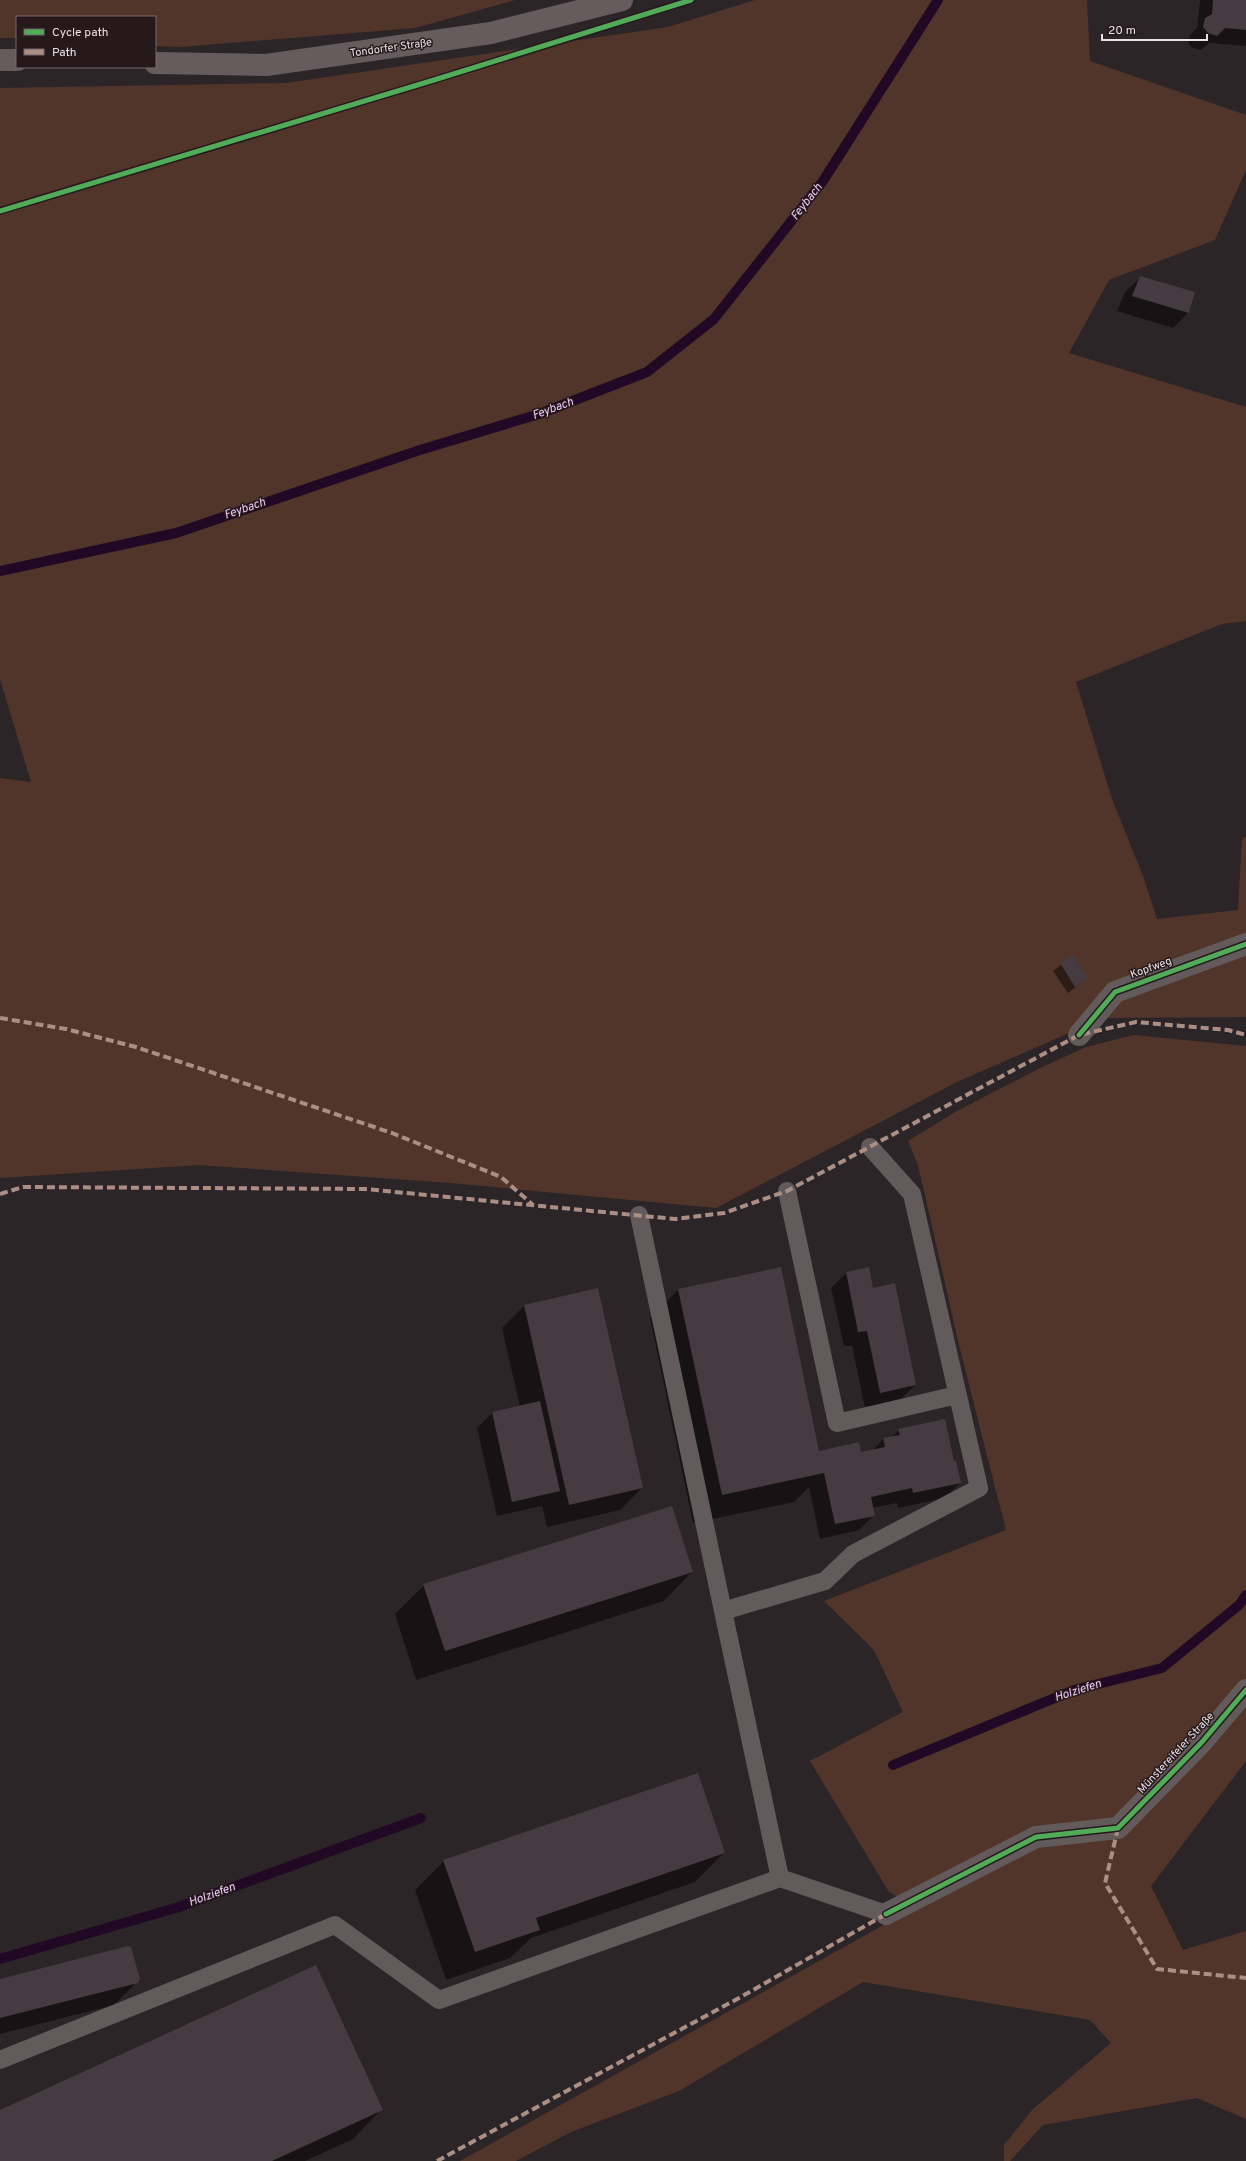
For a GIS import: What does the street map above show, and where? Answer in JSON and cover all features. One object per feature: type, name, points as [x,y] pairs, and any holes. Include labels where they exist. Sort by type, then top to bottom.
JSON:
[{"type":"main road","name":"Tondorfer Straße","points":[[156,63],[266,65],[491,33],[622,0]]},
{"type":"main road","points":[[0,60],[16,60]]},
{"type":"street","name":"Kopfweg","points":[[1079,1035],[1115,992],[1246,944]]},
{"type":"street","name":"Münstereifeler Straße","points":[[886,1914],[1036,1837],[1118,1828],[1202,1742],[1246,1690]]},
{"type":"lane","points":[[723,1611],[825,1581],[853,1554],[979,1488],[912,1194],[870,1147]]},
{"type":"lane","points":[[786,1191],[837,1423],[957,1395]]},
{"type":"lane","points":[[639,1215],[780,1878]]},
{"type":"lane","points":[[0,2060],[335,1925],[439,2000],[780,1878],[886,1914]]},
{"type":"shaded area","points":[[0,0],[515,0],[415,28],[180,47],[156,46],[156,16],[16,16],[16,38],[0,38]]},
{"type":"shaded area","points":[[755,0],[1087,0],[1090,61],[1246,115],[1246,170],[1215,240],[1109,280],[1069,353],[1246,407],[1246,621],[1222,624],[1076,682],[1112,799],[1143,876],[1157,919],[1238,910],[1242,838],[1246,837],[1246,1017],[1103,1018],[957,1082],[716,1208],[451,1183],[199,1165],[0,1178],[0,778],[31,782],[0,679],[0,88],[286,83],[668,27]]},
{"type":"shaded area","points":[[1134,1035],[1246,1046],[1246,1761],[1151,1886],[1183,1950],[1246,1931],[1246,2119],[1197,2098],[1043,2125],[1010,2161],[1004,2161],[1004,2145],[1032,2110],[1111,2043],[1090,2020],[863,1982],[679,2091],[571,2132],[516,2161],[460,2161],[916,1907],[889,1892],[810,1761],[903,1712],[874,1650],[824,1601],[1006,1530],[960,1349],[918,1165],[908,1141],[957,1111],[1038,1069],[1086,1047]]},
{"type":"building","points":[[1213,0],[1246,0],[1246,30],[1225,28],[1217,36],[1208,33],[1203,27],[1205,18],[1212,14]]},
{"type":"building","points":[[1140,276],[1195,292],[1189,313],[1132,296]]},
{"type":"building","points":[[1073,954],[1088,978],[1075,987],[1060,963]]},
{"type":"building","points":[[781,1267],[819,1451],[859,1442],[861,1452],[885,1447],[883,1438],[900,1435],[898,1429],[945,1419],[954,1461],[956,1461],[961,1483],[913,1493],[912,1488],[871,1497],[875,1516],[835,1524],[824,1473],[722,1495],[678,1289]]},
{"type":"building","points":[[869,1267],[873,1288],[895,1283],[916,1385],[880,1393],[867,1331],[858,1332],[846,1272]]},
{"type":"building","points":[[598,1288],[643,1488],[569,1505],[524,1305]]},
{"type":"building","points":[[540,1401],[560,1491],[512,1502],[492,1412]]},
{"type":"building","points":[[672,1506],[693,1572],[445,1651],[423,1584]]},
{"type":"building","points":[[698,1773],[725,1853],[536,1918],[540,1930],[475,1952],[443,1860]]},
{"type":"building","points":[[128,1946],[131,1947],[140,1979],[138,1983],[0,2018],[0,1979]]},
{"type":"building","points":[[316,1965],[383,2110],[272,2161],[0,2161],[0,2110]]},
{"type":"waterway","name":"Feybach","points":[[0,571],[176,533],[420,450],[539,414],[647,372],[714,319],[823,181],[938,0]]},
{"type":"waterway","name":"Holziefen","points":[[893,1765],[1074,1690],[1162,1668],[1239,1605],[1246,1595]]},
{"type":"waterway","name":"Holziefen","points":[[0,1959],[179,1907],[421,1818]]},
{"type":"marked path","points":[[0,1018],[66,1029],[136,1047],[392,1133],[501,1177],[533,1205]]},
{"type":"marked path","points":[[0,1194],[23,1187],[365,1189],[675,1219],[724,1213],[787,1191],[1079,1035],[1136,1022],[1228,1030],[1246,1035]]},
{"type":"marked path","points":[[1118,1828],[1105,1883],[1157,1969],[1246,1978]]},
{"type":"marked path","points":[[437,2161],[739,1998],[886,1914]]},
{"type":"cycle path","points":[[0,211],[434,80],[691,0]]},
{"type":"cycle path","points":[[1079,1035],[1115,992],[1246,944]]},
{"type":"cycle path","points":[[886,1914],[1036,1837],[1118,1828],[1202,1742],[1246,1690]]}]
